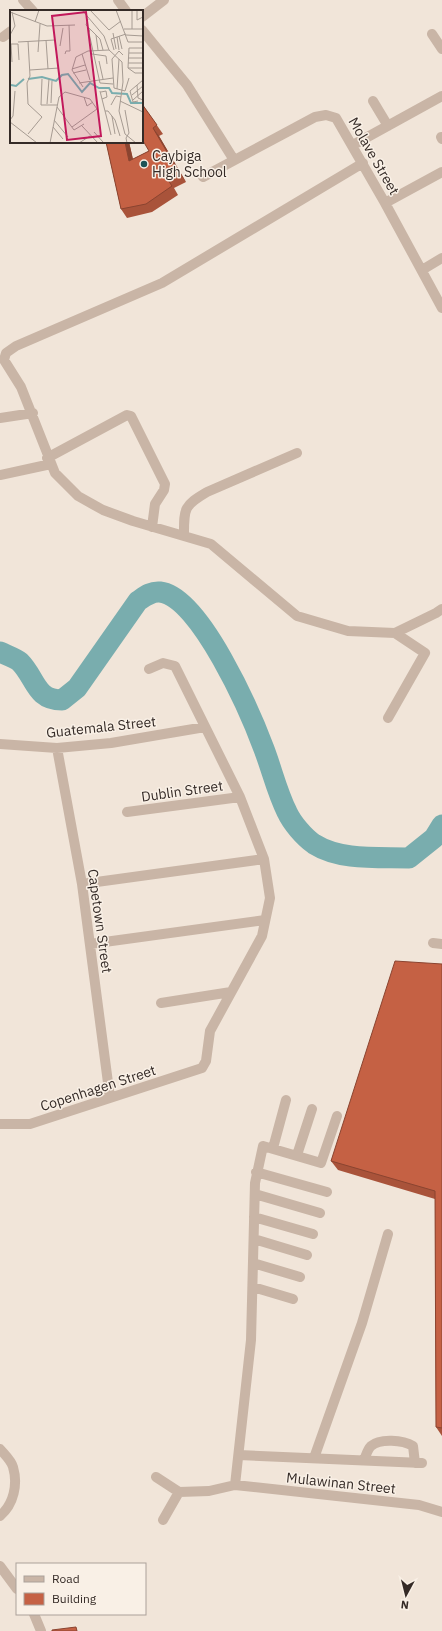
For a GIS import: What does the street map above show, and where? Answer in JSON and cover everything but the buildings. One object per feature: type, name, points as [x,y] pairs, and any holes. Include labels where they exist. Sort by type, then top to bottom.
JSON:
[{"type":"street","points":[[23,0],[32,10]]},
{"type":"street","points":[[118,0],[125,10]]},
{"type":"street","points":[[143,16],[164,0]]},
{"type":"street","points":[[143,31],[187,85],[234,160]]},
{"type":"street","points":[[432,34],[442,49]]},
{"type":"street","points":[[353,145],[442,96]]},
{"type":"street","points":[[373,101],[388,126]]},
{"type":"street","name":"Molave Street","points":[[203,177],[308,121],[326,115],[336,118],[353,145],[442,308]]},
{"type":"street","points":[[363,163],[162,283],[16,346],[6,353],[4,360],[21,387],[33,413],[49,461],[55,473],[78,496],[103,510],[152,527],[211,544],[297,616],[348,631],[395,633],[442,609]]},
{"type":"street","points":[[385,204],[442,172]]},
{"type":"street","points":[[422,270],[442,258]]},
{"type":"street","points":[[0,418],[33,413]]},
{"type":"street","points":[[0,475],[49,461],[127,415],[131,416],[165,484],[164,490],[155,504],[152,527]]},
{"type":"street","points":[[184,536],[184,518],[187,506],[196,498],[297,453]]},
{"type":"street","points":[[388,718],[424,653],[395,633]]},
{"type":"street","points":[[149,669],[163,663],[175,666],[240,797],[264,859],[270,898],[262,936],[231,992],[161,1003]]},
{"type":"street","name":"Guatemala Street","points":[[0,744],[57,748],[111,743],[205,728]]},
{"type":"street","name":"Capetown Street","points":[[57,748],[82,884],[110,1098]]},
{"type":"street","name":"Dublin Street","points":[[127,812],[240,797]]},
{"type":"street","points":[[82,884],[264,859]]},
{"type":"street","points":[[90,944],[266,920]]},
{"type":"street","name":"Copenhagen Street","points":[[0,1124],[30,1124],[202,1068],[206,1061],[210,1031],[231,992]]},
{"type":"street","points":[[273,1148],[286,1100]]},
{"type":"street","points":[[297,1155],[312,1109]]},
{"type":"street","points":[[236,1486],[251,1340],[256,1172],[263,1146],[321,1163],[337,1116]]},
{"type":"street","points":[[256,1172],[327,1192]]},
{"type":"street","points":[[255,1194],[320,1213]]},
{"type":"street","points":[[254,1217],[313,1234]]},
{"type":"street","points":[[314,1458],[362,1323],[388,1234]]},
{"type":"street","points":[[254,1239],[307,1255]]},
{"type":"street","points":[[253,1263],[300,1277]]},
{"type":"street","points":[[252,1287],[293,1299]]},
{"type":"street","points":[[239,1455],[418,1463],[413,1446],[409,1444],[390,1442],[372,1445],[364,1460]]},
{"type":"street","points":[[0,1449],[13,1466],[16,1486],[8,1509],[0,1516]]},
{"type":"street","points":[[156,1476],[178,1492],[163,1520]]},
{"type":"street","name":"Mulawinan Street","points":[[178,1492],[209,1491],[236,1486],[419,1506],[442,1512]]},
{"type":"street","points":[[0,1566],[16,1588]]},
{"type":"street","points":[[34,1615],[41,1631]]},
{"type":"waterway","points":[[0,652],[20,662],[37,687],[46,696],[53,699],[62,700],[77,688],[138,601],[151,593],[160,592],[175,598],[191,613],[207,634],[222,659],[248,710],[287,812],[302,834],[310,841],[325,849],[348,856],[409,858],[434,838],[442,825]]},
{"type":"place","name":"Caybiga High School","points":[[144,164]]}]
